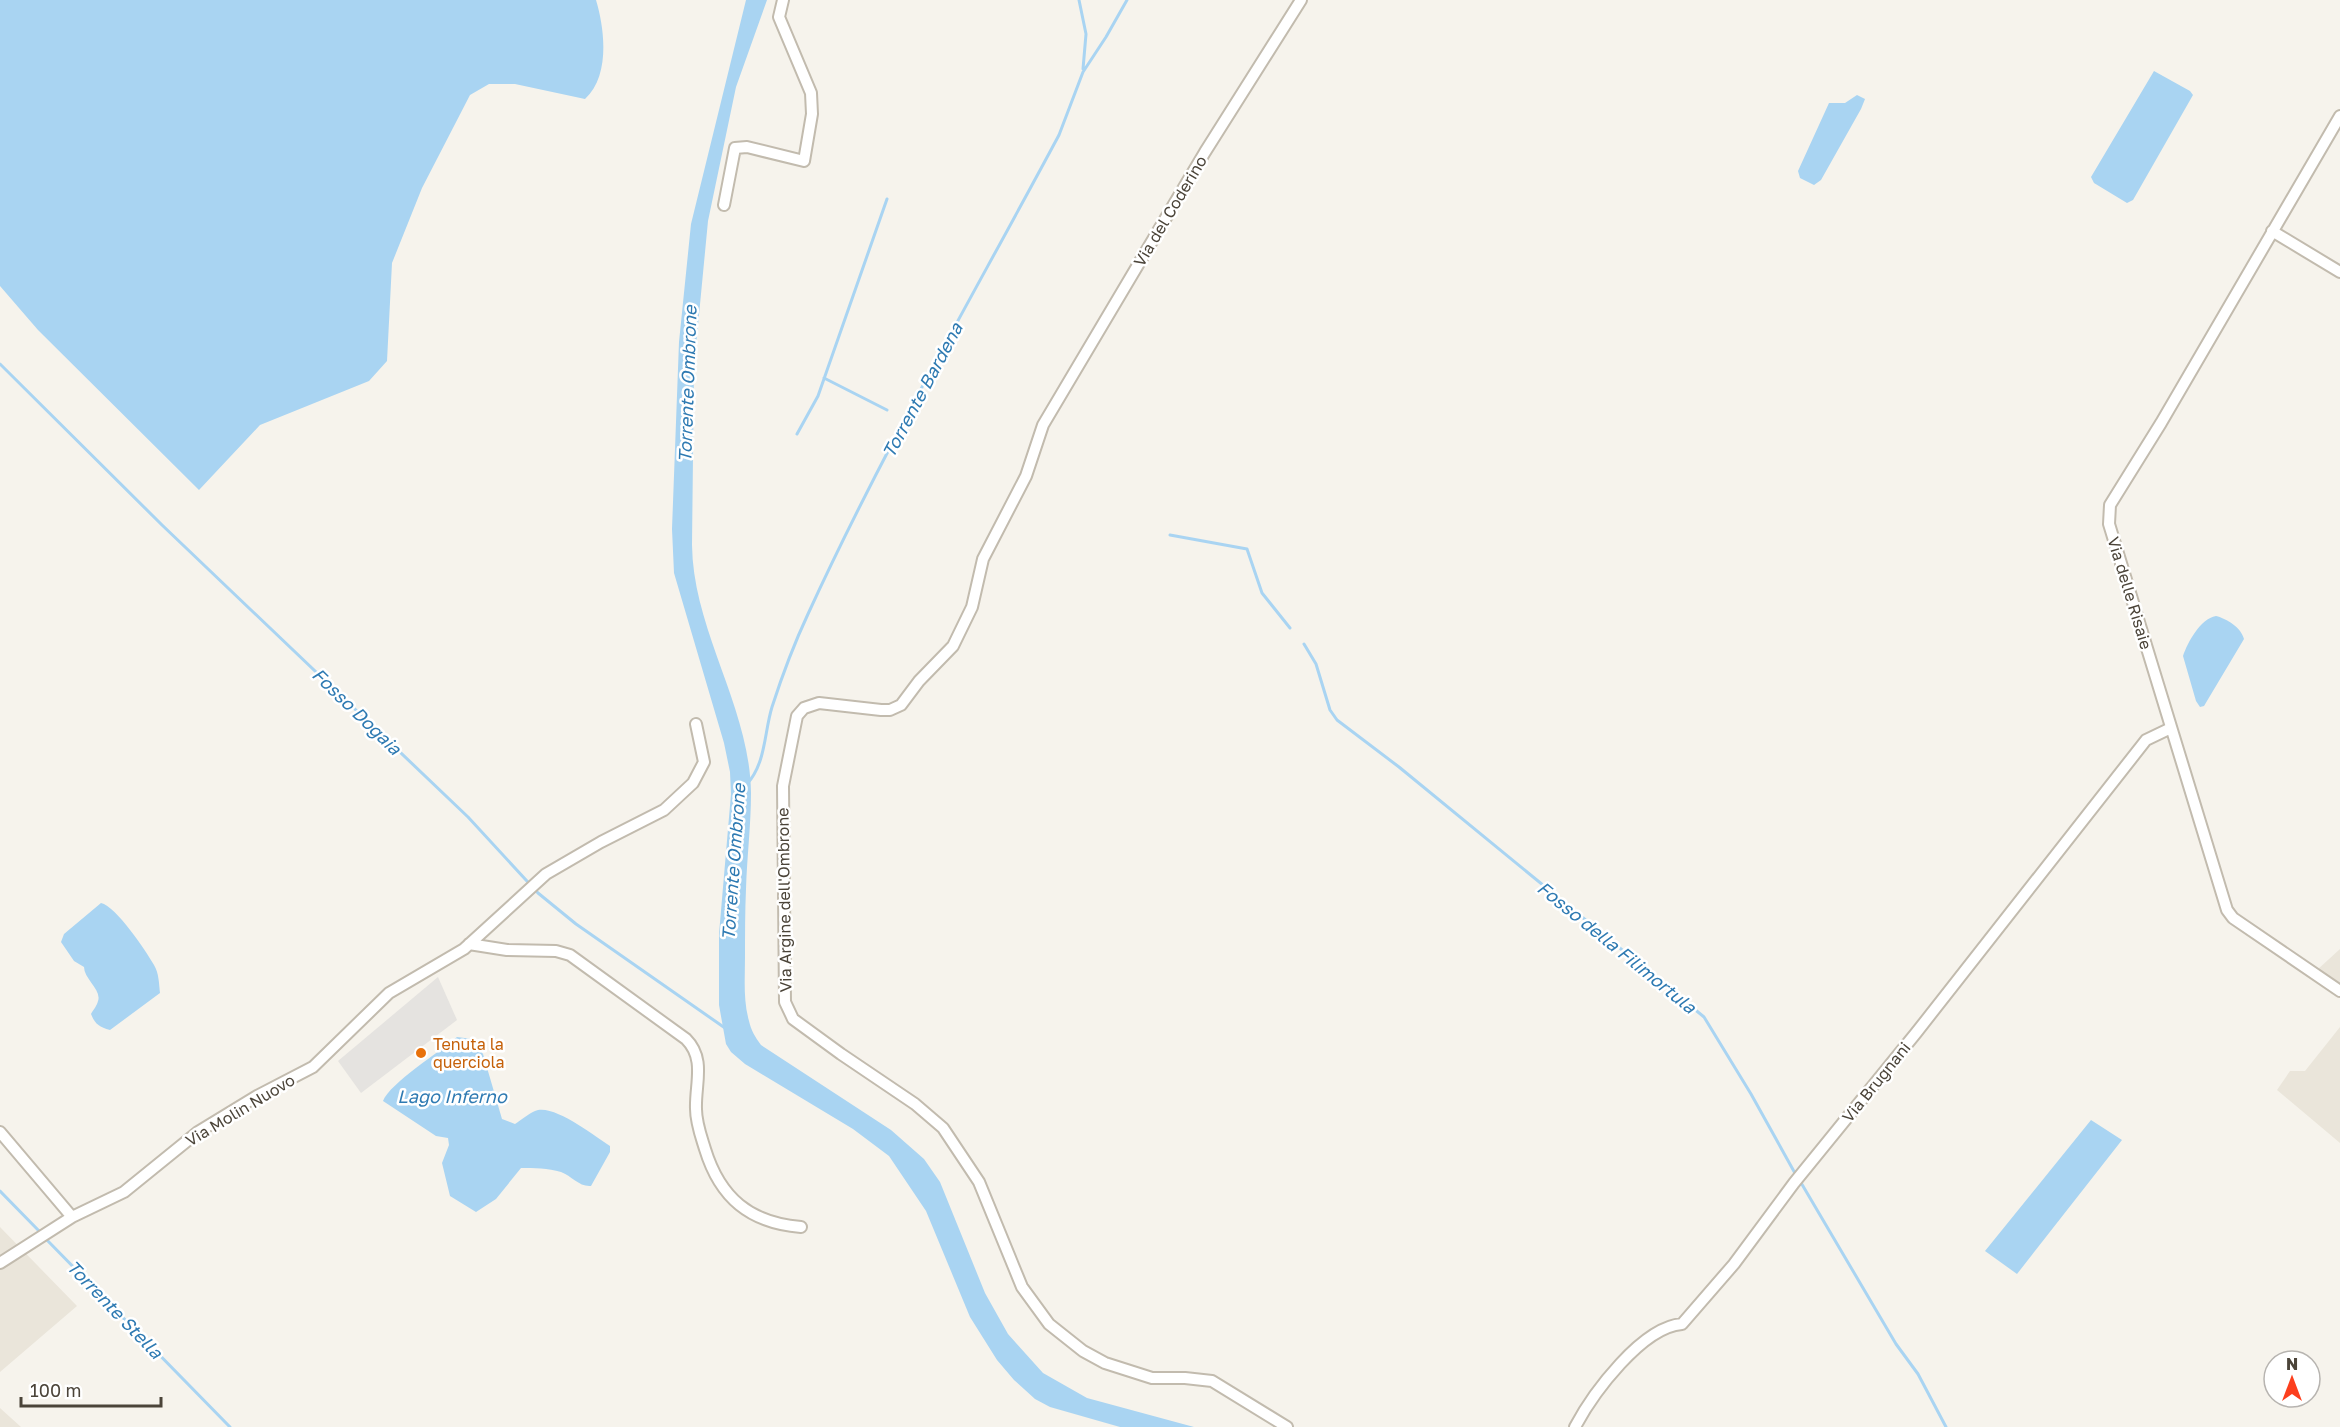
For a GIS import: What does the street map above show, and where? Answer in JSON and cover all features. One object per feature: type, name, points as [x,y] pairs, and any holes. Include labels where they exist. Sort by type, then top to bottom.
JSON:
[{"type":"street","points":[[724,205],[735,148],[747,147],[804,161],[812,114],[811,93],[779,17],[783,0]]},
{"type":"street","name":"Via del Coderino","points":[[796,716],[804,708],[819,704],[890,710],[901,705],[919,681],[953,646],[972,607],[983,558],[1026,476],[1043,425],[1205,152],[1301,0]]},
{"type":"street","name":"Via delle Risaie","points":[[2340,116],[2161,423],[2110,505],[2109,524],[2227,910],[2233,918],[2340,990]]},
{"type":"street","points":[[2272,231],[2340,272]]},
{"type":"street","name":"Via Argine dell'Ombrone","points":[[796,716],[783,786],[785,1002],[793,1018],[915,1104],[943,1128],[979,1182],[1022,1287],[1049,1324],[1083,1351],[1105,1364],[1152,1378],[1212,1381],[1287,1427]]},
{"type":"street","name":"Via Molin Nuovo","points":[[0,1263],[68,1220],[124,1192],[198,1132],[257,1096],[313,1067],[389,993],[456,954],[543,877],[601,842],[664,810],[693,783],[704,762],[696,724]]},
{"type":"street","name":"Via Brugnani","points":[[1575,1427],[1587,1404],[1646,1339],[1671,1325],[1682,1324],[1734,1264],[1798,1179],[2146,740],[2171,728]]},
{"type":"street","points":[[469,944],[507,950],[556,951],[570,955],[686,1039],[695,1050],[699,1061],[697,1118],[715,1177],[732,1199],[756,1217],[782,1225],[801,1227]]},
{"type":"street","points":[[0,1132],[68,1220]]},
{"type":"shaded area","points":[[2340,949],[2340,984],[2317,970]]},
{"type":"shaded area","points":[[438,977],[457,1020],[361,1093],[338,1061]]},
{"type":"shaded area","points":[[2340,1027],[2340,1143],[2277,1090],[2290,1071],[2305,1071]]},
{"type":"shaded area","points":[[0,1227],[77,1306],[0,1372]]},
{"type":"shaded area","points":[[0,1408],[21,1427],[0,1427]]},
{"type":"water","points":[[0,0],[596,0],[602,25],[602,65],[599,78],[585,99],[515,84],[489,84],[470,95],[422,188],[392,263],[387,361],[369,381],[260,425],[199,490],[38,330],[0,286]]},
{"type":"water","name":"Torrente Ombrone","points":[[746,0],[767,0],[736,87],[708,221],[694,367],[692,545],[695,577],[702,608],[742,730],[748,761],[751,805],[746,897],[745,981],[750,1024],[761,1045],[891,1130],[924,1159],[940,1182],[985,1293],[1008,1334],[1043,1373],[1087,1398],[1194,1427],[1120,1427],[1050,1407],[1035,1399],[997,1360],[970,1317],[926,1211],[889,1156],[853,1129],[745,1064],[731,1052],[726,1044],[719,1005],[719,934],[731,794],[730,772],[724,743],[674,573],[672,529],[679,342],[691,224]]},
{"type":"water","points":[[2154,71],[2190,91],[2193,95],[2133,200],[2127,203],[2094,183],[2091,177]]},
{"type":"water","points":[[1857,95],[1865,99],[1861,109],[1821,180],[1814,185],[1800,178],[1798,171],[1829,103],[1845,103]]},
{"type":"water","points":[[2216,616],[2233,624],[2244,639],[2204,706],[2200,707],[2196,701],[2183,656],[2191,638],[2200,626]]},
{"type":"water","points":[[101,903],[122,920],[154,965],[160,993],[110,1030],[98,1025],[91,1014],[99,997],[98,993],[84,967],[74,961],[61,942],[64,934]]},
{"type":"water","name":"Lago Inferno","points":[[457,1037],[472,1039],[483,1054],[502,1119],[515,1124],[535,1111],[552,1112],[573,1122],[610,1146],[610,1152],[591,1186],[583,1185],[556,1171],[521,1168],[496,1199],[476,1212],[450,1196],[442,1163],[449,1145],[448,1138],[436,1136],[383,1101],[395,1085]]},
{"type":"water","points":[[2091,1120],[2122,1140],[2017,1274],[1985,1251]]},
{"type":"waterway","points":[[1079,0],[1086,34],[1083,69]]},
{"type":"waterway","name":"Torrente Bardena","points":[[747,784],[758,767],[772,707],[788,660],[837,553],[898,432],[1059,135],[1083,72],[1127,0]]},
{"type":"waterway","points":[[797,434],[818,396],[887,199]]},
{"type":"waterway","name":"Fosso Dogaia","points":[[0,364],[162,525],[468,817],[538,893],[576,924],[725,1028]]},
{"type":"waterway","points":[[824,378],[887,410]]},
{"type":"waterway","name":"Fosso della Filimortula","points":[[1170,535],[1247,549],[1262,593],[1290,628]]},
{"type":"waterway","name":"Fosso della Filimortula","points":[[1304,644],[1316,664],[1330,710],[1337,720],[1399,767],[1704,1017],[1751,1094],[1796,1175]]},
{"type":"waterway","name":"Fosso della Filimortula","points":[[1800,1181],[1896,1344],[1918,1374],[1946,1427]]},
{"type":"waterway","name":"Torrente Stella","points":[[0,1191],[41,1233]]},
{"type":"waterway","name":"Torrente Stella","points":[[45,1238],[230,1427]]},
{"type":"place","name":"Tenuta la querciola","points":[[421,1053]]}]
